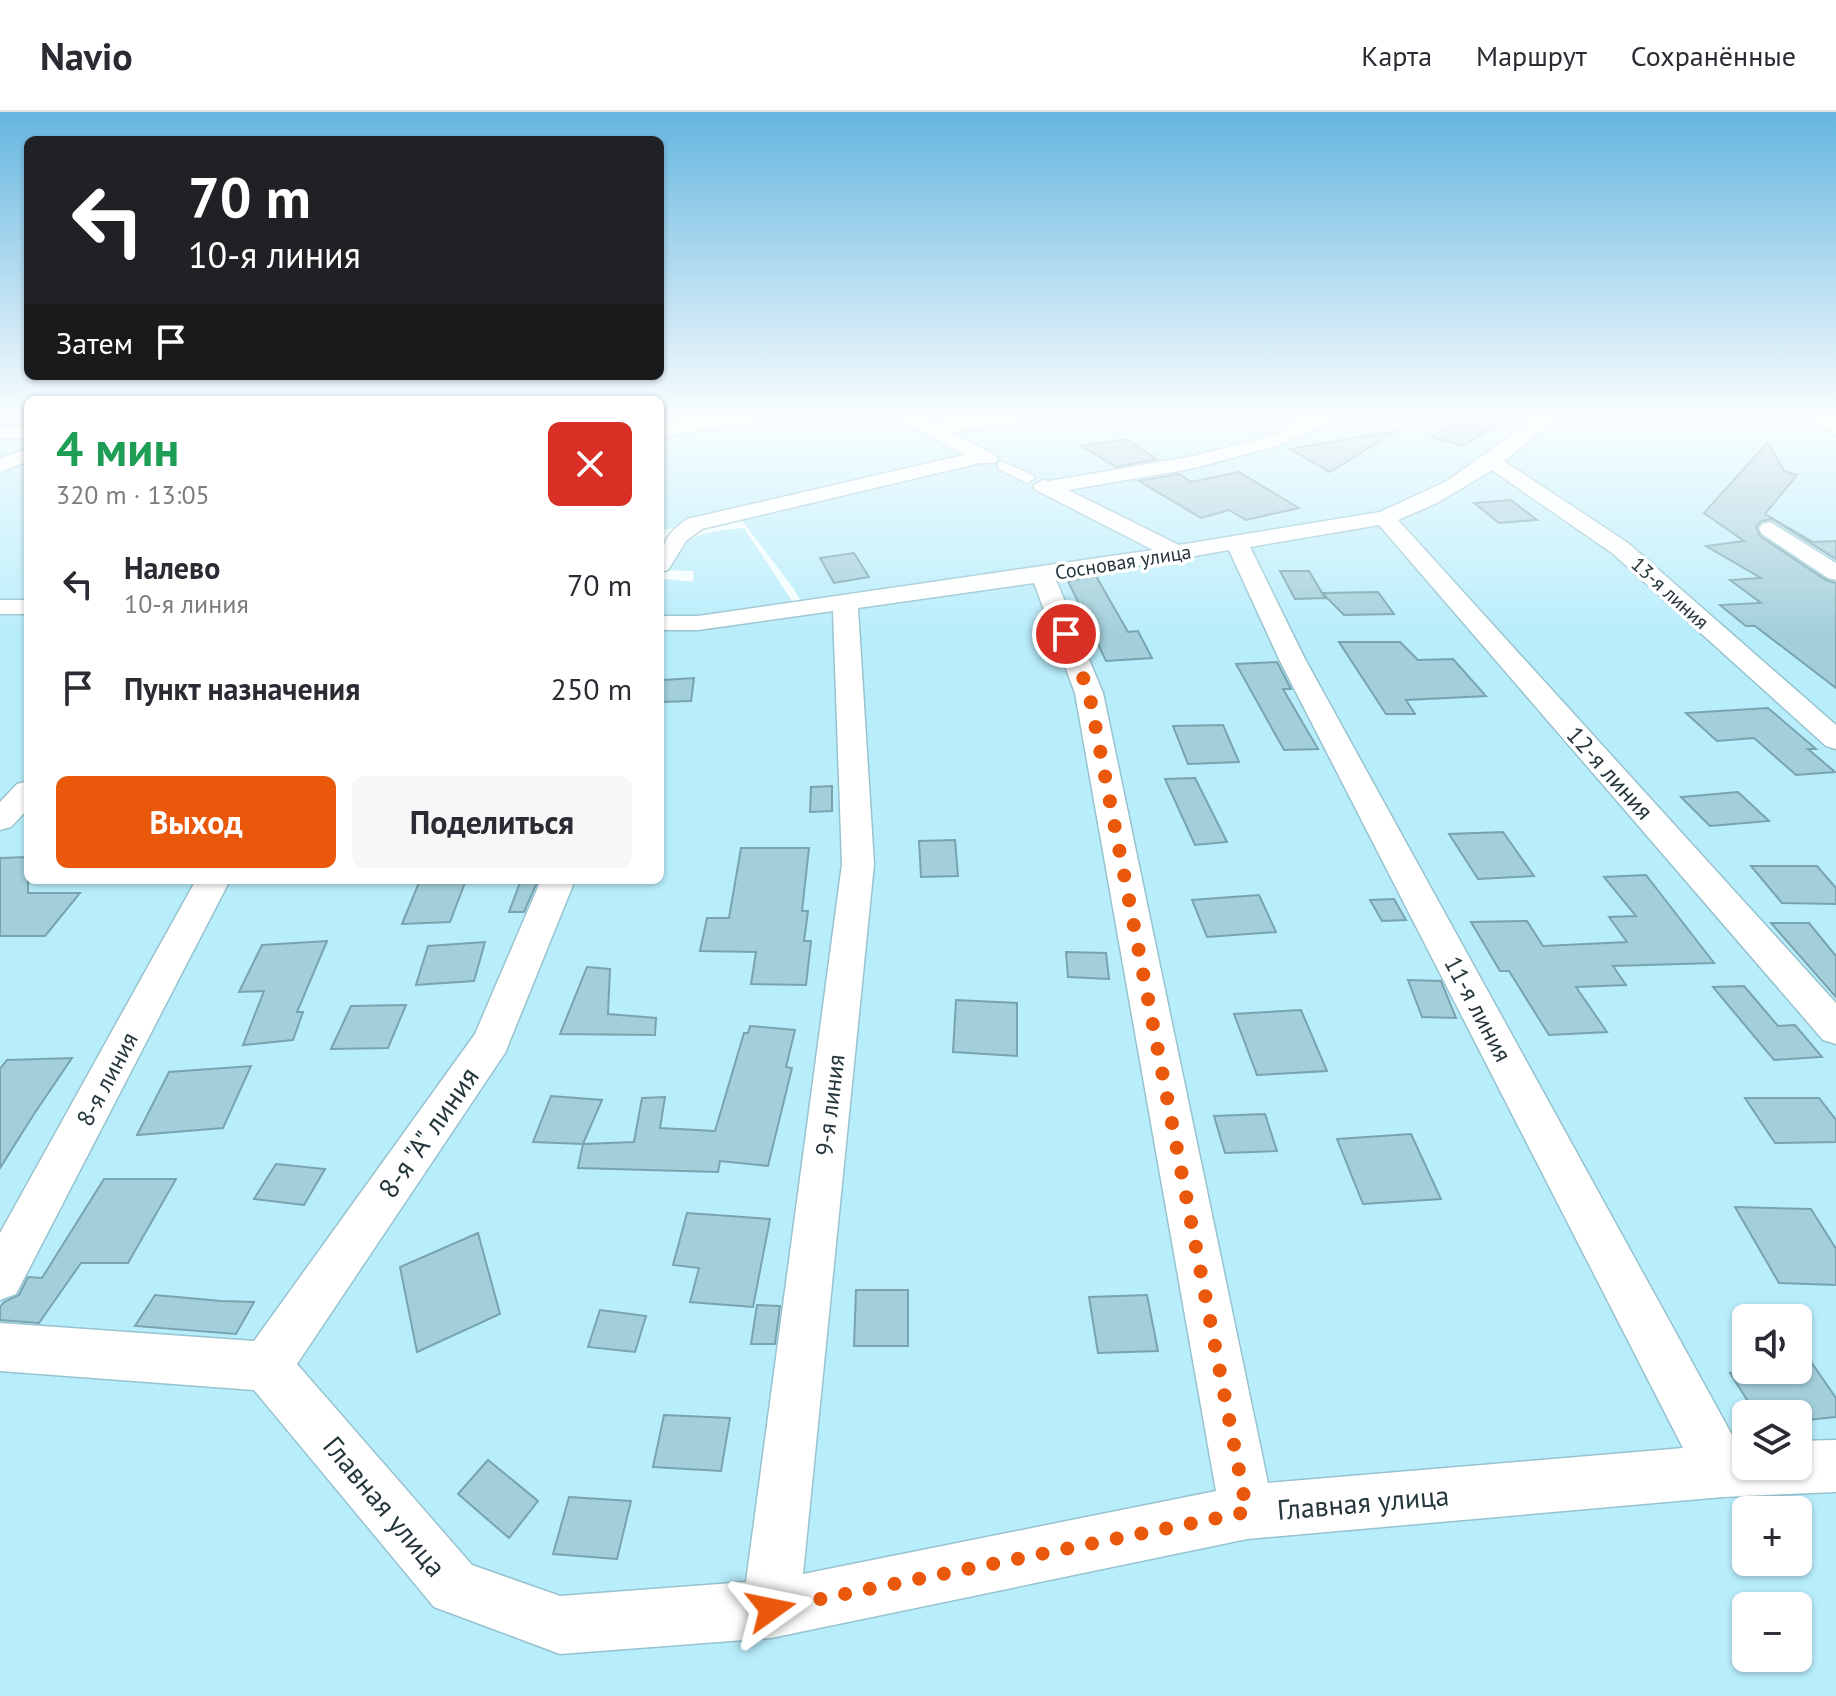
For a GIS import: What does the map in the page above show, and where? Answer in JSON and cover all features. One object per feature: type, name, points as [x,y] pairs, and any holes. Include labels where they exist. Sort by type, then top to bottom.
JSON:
[{"type":"street","points":[[664,530],[852,487]]},
{"type":"street","points":[[1047,488],[1053,487]]},
{"type":"street","name":"Сосновая улица","points":[[664,623],[698,623],[1238,545],[1384,518],[1408,511],[1448,487]]},
{"type":"street","name":"13-я линия","points":[[1530,487],[1620,548],[1836,740]]},
{"type":"street","points":[[1047,488],[1179,554]]},
{"type":"street","name":"12-я линия","points":[[1384,518],[1836,1029]]},
{"type":"street","points":[[664,558],[677,537],[695,524]]},
{"type":"street","points":[[1770,529],[1836,573]]},
{"type":"street","name":"11-я линия","points":[[1238,545],[1292,659],[1723,1471]]},
{"type":"street","points":[[1043,575],[1089,693],[1247,1512]]},
{"type":"street","name":"9-я линия","points":[[771,1609],[858,864],[845,600]]},
{"type":"street","points":[[0,820],[24,795]]},
{"type":"street","name":"8-я линия","points":[[0,1278],[211,884]]},
{"type":"street","name":"8-я \"А\" линия","points":[[266,1366],[491,1042],[556,884]]},
{"type":"street","points":[[0,1347],[266,1366]]},
{"type":"street","name":"Главная улица","points":[[266,1366],[454,1587],[560,1625],[771,1609],[1247,1512],[1723,1471],[1836,1466]]},
{"type":"shaded area","points":[[0,487],[24,487],[24,884],[664,884],[664,622],[803,605],[737,514],[664,530],[664,487],[1836,487],[1836,1696],[0,1696]]},
{"type":"shaded area","points":[[744,528],[794,604],[712,618],[664,617],[664,580],[693,582],[694,571],[666,570],[672,558],[688,541],[719,531]]},
{"type":"building","points":[[1149,487],[1264,487],[1299,508],[1246,520],[1229,510],[1201,518]]},
{"type":"building","points":[[1728,487],[1787,487],[1765,514],[1813,542],[1836,541],[1836,559],[1772,519],[1761,521],[1756,527],[1760,536],[1826,580],[1836,583],[1836,688],[1755,626],[1746,626],[1720,605],[1761,603],[1730,580],[1761,578],[1706,546],[1744,541],[1704,513]]},
{"type":"building","points":[[1511,500],[1537,520],[1499,523],[1474,503]]},
{"type":"building","points":[[854,553],[869,577],[834,583],[820,558]]},
{"type":"building","points":[[1280,571],[1309,571],[1325,598],[1295,599]]},
{"type":"building","points":[[1096,576],[1128,632],[1138,631],[1152,658],[1106,661],[1068,581]]},
{"type":"building","points":[[1378,592],[1394,614],[1344,615],[1322,593]]},
{"type":"building","points":[[1339,642],[1400,642],[1418,660],[1453,659],[1486,696],[1406,700],[1415,714],[1386,714]]},
{"type":"building","points":[[1277,662],[1291,689],[1283,689],[1318,749],[1284,750],[1236,664]]},
{"type":"building","points":[[694,678],[691,701],[664,702],[664,680]]},
{"type":"building","points":[[1768,708],[1816,749],[1808,749],[1835,772],[1796,775],[1754,738],[1717,741],[1686,713]]},
{"type":"building","points":[[1223,725],[1239,762],[1188,764],[1173,726]]},
{"type":"building","points":[[1195,778],[1227,842],[1195,845],[1165,779]]},
{"type":"building","points":[[832,786],[832,811],[810,812],[811,787]]},
{"type":"building","points":[[1738,792],[1769,821],[1710,826],[1681,797]]},
{"type":"building","points":[[1503,832],[1534,876],[1478,879],[1449,834]]},
{"type":"building","points":[[955,840],[958,876],[921,877],[919,841]]},
{"type":"building","points":[[741,848],[809,848],[802,911],[808,911],[804,941],[811,941],[806,985],[751,984],[756,952],[700,951],[707,918],[729,918]]},
{"type":"building","points":[[24,857],[24,884],[28,884],[28,893],[80,893],[45,936],[0,936],[0,858]]},
{"type":"building","points":[[1751,866],[1817,866],[1836,888],[1836,904],[1782,903]]},
{"type":"building","points":[[1646,875],[1714,963],[1613,966],[1626,985],[1576,987],[1607,1032],[1549,1035],[1509,971],[1500,971],[1471,922],[1527,921],[1543,946],[1627,942],[1609,917],[1636,916],[1604,877]]},
{"type":"building","points":[[418,884],[464,884],[450,922],[402,924]]},
{"type":"building","points":[[520,884],[536,884],[524,912],[509,912]]},
{"type":"building","points":[[1259,895],[1276,932],[1207,937],[1192,900]]},
{"type":"building","points":[[1394,899],[1406,920],[1382,921],[1370,900]]},
{"type":"building","points":[[1771,923],[1809,923],[1836,956],[1836,997]]},
{"type":"building","points":[[327,941],[297,1012],[303,1012],[293,1040],[243,1045],[264,991],[239,992],[262,945]]},
{"type":"building","points":[[485,942],[474,981],[416,985],[428,946]]},
{"type":"building","points":[[1066,952],[1106,953],[1109,979],[1068,977]]},
{"type":"building","points":[[587,967],[610,969],[608,1014],[656,1018],[655,1035],[560,1034]]},
{"type":"building","points":[[1408,980],[1441,981],[1456,1018],[1422,1017]]},
{"type":"building","points":[[1744,986],[1778,1026],[1795,1025],[1822,1057],[1774,1060],[1713,987]]},
{"type":"building","points":[[956,1000],[1017,1003],[1017,1056],[953,1052]]},
{"type":"building","points":[[406,1005],[388,1048],[331,1049],[351,1006]]},
{"type":"building","points":[[1301,1010],[1327,1071],[1257,1075],[1234,1014]]},
{"type":"building","points":[[750,1026],[795,1030],[786,1067],[792,1068],[768,1166],[720,1161],[718,1172],[578,1168],[583,1144],[634,1142],[642,1098],[665,1097],[660,1128],[715,1131],[744,1033],[748,1033]]},
{"type":"building","points":[[72,1058],[0,1168],[0,1069],[7,1060]]},
{"type":"building","points":[[251,1066],[223,1128],[137,1135],[169,1072]]},
{"type":"building","points":[[551,1096],[602,1100],[583,1144],[533,1142]]},
{"type":"building","points":[[1745,1098],[1819,1098],[1836,1120],[1836,1142],[1775,1143]]},
{"type":"building","points":[[1265,1114],[1277,1151],[1225,1153],[1214,1116]]},
{"type":"building","points":[[1411,1134],[1441,1199],[1363,1204],[1337,1139]]},
{"type":"building","points":[[276,1164],[325,1169],[304,1205],[254,1199]]},
{"type":"building","points":[[104,1179],[176,1179],[128,1263],[81,1263],[39,1323],[0,1320],[0,1307],[19,1295],[28,1277],[42,1278]]},
{"type":"building","points":[[1735,1207],[1811,1209],[1836,1249],[1836,1285],[1779,1283]]},
{"type":"building","points":[[687,1213],[770,1219],[753,1307],[690,1302],[699,1268],[673,1265]]},
{"type":"building","points":[[478,1233],[500,1314],[417,1352],[400,1267]]},
{"type":"building","points":[[856,1290],[908,1290],[908,1346],[854,1346]]},
{"type":"building","points":[[155,1295],[254,1302],[236,1334],[135,1326]]},
{"type":"building","points":[[1147,1295],[1158,1351],[1098,1353],[1089,1297]]},
{"type":"building","points":[[757,1305],[780,1306],[775,1344],[751,1344]]},
{"type":"building","points":[[600,1310],[646,1316],[635,1352],[588,1347]]},
{"type":"building","points":[[1812,1363],[1836,1398],[1836,1417],[1812,1420],[1812,1400],[1747,1400],[1737,1384],[1812,1384]]},
{"type":"building","points":[[664,1415],[730,1418],[721,1471],[653,1467]]},
{"type":"building","points":[[488,1460],[538,1501],[509,1538],[458,1494]]},
{"type":"building","points":[[569,1497],[631,1501],[617,1559],[553,1554]]},
{"type":"route","points":[[771,1609],[1247,1512],[1089,693],[1066,634]]}]
